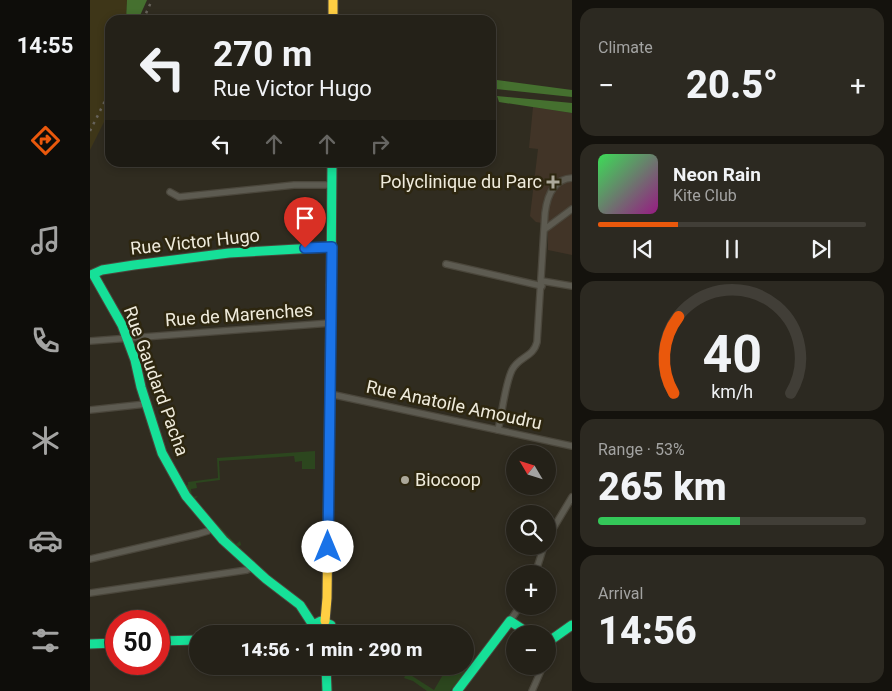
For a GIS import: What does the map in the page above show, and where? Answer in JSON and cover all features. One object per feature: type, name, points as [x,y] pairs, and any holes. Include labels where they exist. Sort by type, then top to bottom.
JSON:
[{"type":"street","points":[[333,0],[333,15]]},
{"type":"street","points":[[325,621],[327,598],[332,167]]},
{"type":"street","points":[[498,430],[511,372],[516,364],[532,354],[536,348],[547,202],[550,193],[559,182],[572,178]]},
{"type":"street","points":[[170,192],[179,196],[294,185],[332,185]]},
{"type":"street","points":[[546,230],[572,208]]},
{"type":"street","name":"Rue Victor Hugo","points":[[93,274],[102,270],[134,265],[229,253],[332,247]]},
{"type":"street","points":[[446,264],[542,283],[572,286]]},
{"type":"street","name":"Rue Gaudard Pacha","points":[[93,274],[114,308],[127,338],[162,453],[186,496],[211,528],[252,567],[300,605],[310,625]]},
{"type":"street","name":"Rue de Marenches","points":[[90,341],[331,323]]},
{"type":"street","name":"Rue Anatoile Amoudru","points":[[330,394],[572,446]]},
{"type":"street","points":[[90,410],[146,404]]},
{"type":"street","points":[[556,524],[572,497]]},
{"type":"street","points":[[90,559],[198,534],[211,528]]},
{"type":"street","points":[[90,593],[247,570],[252,567]]},
{"type":"street","points":[[457,691],[514,615]]},
{"type":"street","points":[[316,625],[318,621],[325,621],[331,625]]},
{"type":"street","points":[[510,621],[516,625]]},
{"type":"street","points":[[556,636],[572,625]]},
{"type":"street","points":[[170,641],[189,640]]},
{"type":"street","points":[[90,644],[105,643]]},
{"type":"street","points":[[327,675],[328,691]]},
{"type":"street","points":[[532,691],[539,675]]},
{"type":"shaded area","points":[[90,0],[127,0],[126,15],[105,15],[105,120],[90,150]]},
{"type":"shaded area","name":"Polyclinique du Parc","points":[[533,107],[572,113],[572,255],[548,250],[548,224],[536,222],[530,216],[538,149],[529,148]]},
{"type":"green space","points":[[127,0],[147,0],[140,15],[126,15]]},
{"type":"green space","points":[[497,80],[572,90],[572,97],[496,89]]},
{"type":"green space","points":[[497,96],[572,103],[572,113],[499,102]]},
{"type":"green space","points":[[315,451],[315,469],[302,469],[302,461],[295,462],[294,456],[219,461],[220,480],[196,483],[197,488],[191,489],[192,497],[198,496],[194,500],[236,544],[240,541],[241,545],[236,548],[195,505],[184,486],[188,485],[188,482],[218,478],[217,458]]},
{"type":"green space","points":[[411,675],[434,690],[443,675],[463,675],[450,691],[427,691],[413,681],[404,678]]},
{"type":"railway","points":[[145,15],[152,0]]},
{"type":"railway","points":[[90,131],[105,101]]},
{"type":"traffic: fast","points":[[331,285],[332,167]]},
{"type":"traffic: fast","points":[[313,625],[300,605],[266,579],[223,540],[186,496],[162,453],[141,387],[135,360],[122,325],[93,274],[102,270],[134,265],[229,253],[332,247]]},
{"type":"traffic: fast","points":[[313,625],[321,621],[331,625]]},
{"type":"traffic: fast","points":[[507,625],[510,621],[516,625]]},
{"type":"traffic: fast","points":[[556,636],[572,625]]},
{"type":"traffic: fast","points":[[457,691],[506,626]]},
{"type":"traffic: fast","points":[[170,641],[189,640]]},
{"type":"traffic: fast","points":[[90,644],[105,643]]},
{"type":"traffic: fast","points":[[326,675],[327,691]]},
{"type":"traffic: slow","points":[[333,0],[333,15]]},
{"type":"traffic: slow","points":[[325,621],[327,598],[331,285]]},
{"type":"place","name":"Polyclinique du Parc","points":[[553,182]]},
{"type":"place","name":"Biocoop","points":[[405,480]]},
{"type":"route","points":[[305,248],[332,247],[328,547]]}]
